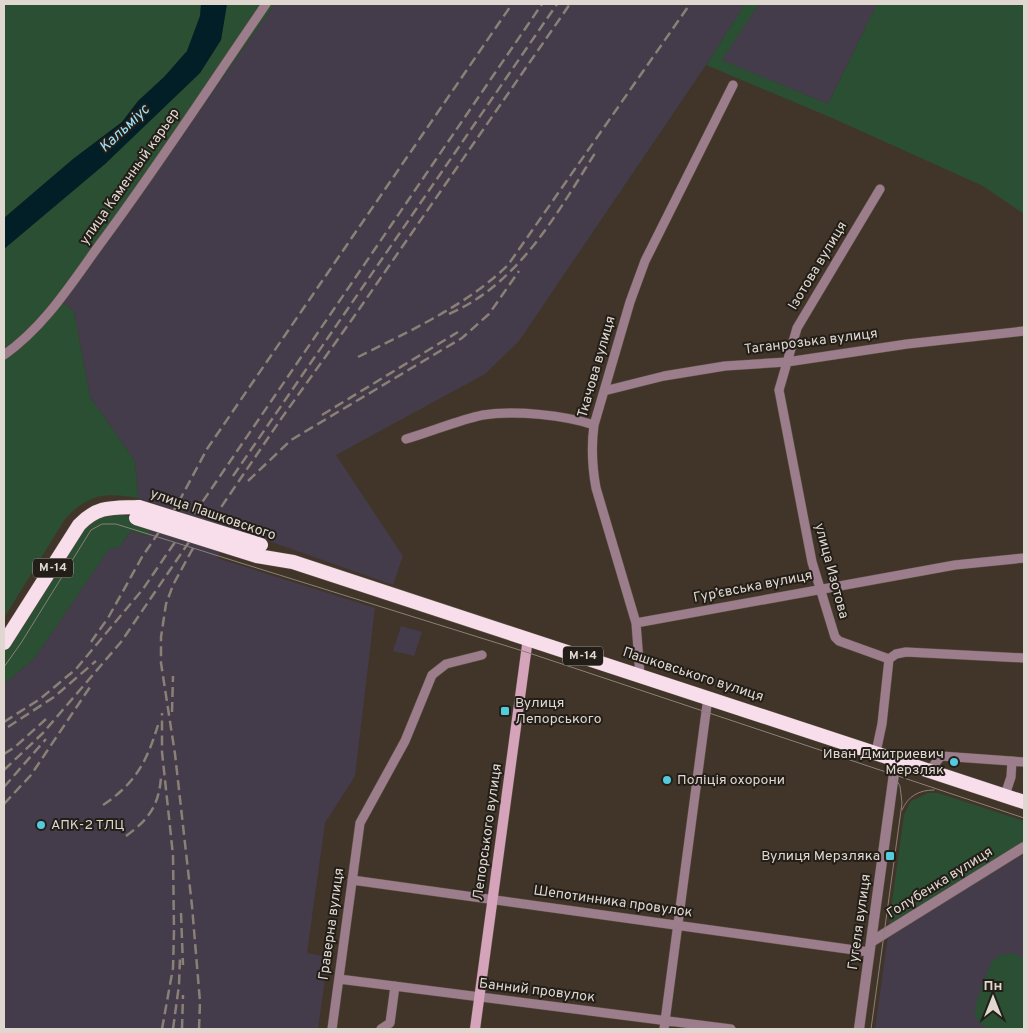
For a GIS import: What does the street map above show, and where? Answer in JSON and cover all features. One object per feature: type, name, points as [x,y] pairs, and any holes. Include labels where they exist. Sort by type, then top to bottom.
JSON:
[{"type":"highway","name":"улица Пашковского","points":[[4,643],[79,525],[94,512],[112,508],[137,512],[293,562]]},
{"type":"highway","name":"Пашковського вулиця","points":[[293,562],[1024,802]]},
{"type":"main road","name":"Лепорського вулиця","points":[[475,1029],[528,638]]},
{"type":"street","name":"улица Каменный карьер","points":[[4,355],[32,333],[50,313],[134,199],[266,4]]},
{"type":"street","name":"Ткачова вулиця","points":[[640,675],[636,623],[596,488],[591,446],[594,426],[645,261],[733,85]]},
{"type":"street","name":"Ізотова вулиця","points":[[788,362],[797,328],[880,189]]},
{"type":"street","name":"Таганрозька вулиця","points":[[604,391],[725,366],[788,362],[907,344],[1024,331]]},
{"type":"street","name":"улица Изотова","points":[[788,362],[780,381],[780,398],[812,562],[837,640],[889,660]]},
{"type":"street","points":[[406,440],[482,416],[495,414],[576,419],[594,426]]},
{"type":"street","name":"Гур’євська вулиця","points":[[636,623],[820,588],[955,565],[1024,558]]},
{"type":"street","points":[[876,752],[882,724],[889,660],[896,654],[906,652],[1024,658]]},
{"type":"street","name":"Граверна вулиця","points":[[332,1029],[360,823],[405,741],[432,675],[446,664],[482,655]]},
{"type":"street","points":[[664,1025],[708,697]]},
{"type":"street","points":[[930,770],[940,756],[1024,762]]},
{"type":"street","name":"Гугеля вулиця","points":[[859,1029],[896,759]]},
{"type":"street","points":[[1004,795],[1010,777],[1012,761]]},
{"type":"street","name":"Голубенка вулиця","points":[[870,947],[1024,847]]},
{"type":"street","name":"Шепотинника провулок","points":[[352,880],[678,925],[870,947]]},
{"type":"street","name":"Банний провулок","points":[[339,979],[480,997],[664,1025],[731,1029]]},
{"type":"street","points":[[381,1029],[392,1026],[395,986]]},
{"type":"shaded area","points":[[275,4],[745,4],[706,65],[519,341],[485,374],[336,455],[403,556],[393,585],[235,529],[217,558],[375,608],[355,776],[325,823],[307,953],[328,957],[318,1029],[4,1029],[4,684],[34,659],[109,548],[119,547],[131,531],[147,536],[162,506],[138,498],[135,461],[90,397],[74,311],[63,303]]},
{"type":"shaded area","points":[[759,4],[877,4],[828,104],[721,60]]},
{"type":"shaded area","points":[[401,626],[422,632],[414,656],[393,651]]},
{"type":"shaded area","points":[[1024,854],[1024,1029],[875,1029],[888,936]]},
{"type":"green space","points":[[4,4],[201,4],[200,16],[187,51],[164,77],[138,101],[122,122],[73,159],[4,218]]},
{"type":"green space","points":[[227,4],[275,4],[63,303],[74,311],[90,397],[135,461],[138,498],[106,495],[81,504],[73,511],[65,519],[4,618],[4,249],[105,164],[200,73],[221,40]]},
{"type":"green space","points":[[745,4],[759,4],[722,60],[828,104],[877,4],[1024,4],[1024,214],[983,186],[832,118],[706,65]]},
{"type":"green space","points":[[113,512],[153,524],[147,536],[131,531],[119,547],[109,549],[34,659],[4,684],[4,648],[88,521]]},
{"type":"green space","points":[[928,793],[938,793],[1024,821],[1024,841],[889,924],[904,815],[911,801]]},
{"type":"green space","points":[[1011,953],[1024,958],[1024,1029],[988,1029],[977,1020],[975,1011],[977,1000],[991,964],[996,958]]},
{"type":"water","name":"Кальміус","points":[[201,4],[227,4],[221,40],[200,73],[105,164],[4,249],[4,218],[73,159],[122,122],[138,101],[164,77],[187,51],[200,16]]},
{"type":"tram line","points":[[4,667],[91,530],[102,524],[116,524],[526,652],[1024,818]]},
{"type":"tram line","points":[[871,1029],[902,803],[900,786],[893,774]]},
{"type":"tram line","points":[[902,810],[907,801],[915,795],[924,791],[934,790]]},
{"type":"railway","points":[[91,642],[108,618],[142,557],[176,507],[207,449],[512,4]]},
{"type":"railway","points":[[4,722],[40,699],[76,669],[143,589],[542,4]]},
{"type":"railway","points":[[233,476],[557,4]]},
{"type":"railway","points":[[199,1029],[200,1002],[192,906],[175,754],[161,663],[161,637],[166,604],[173,585],[192,550],[570,4]]},
{"type":"railway","points":[[358,357],[456,305],[492,280],[508,265],[690,4]]},
{"type":"railway","points":[[449,314],[474,301],[496,284],[535,244],[597,150]]},
{"type":"railway","points":[[248,481],[291,440],[462,338],[489,314],[519,271]]},
{"type":"railway","points":[[322,415],[458,332]]},
{"type":"railway","points":[[4,770],[43,733],[121,642],[189,542]]},
{"type":"railway","points":[[8,727],[54,697],[96,661]]},
{"type":"railway","points":[[172,712],[173,676]]},
{"type":"railway","points":[[4,804],[31,775],[90,687]]},
{"type":"railway","points":[[162,713],[162,752],[173,855],[174,931],[173,968],[162,1029]]},
{"type":"railway","points":[[4,754],[15,747],[46,719]]},
{"type":"railway","points":[[103,805],[124,788],[139,770],[158,725]]},
{"type":"railway","points":[[4,787],[46,739]]},
{"type":"railway","points":[[126,836],[151,811],[158,796],[161,777]]},
{"type":"railway","points":[[181,913],[183,965]]},
{"type":"railway","points":[[173,1029],[179,985],[180,957]]},
{"type":"railway","points":[[182,1029],[183,995]]},
{"type":"place","name":"Вулиця Лепорського","points":[[505,711]]},
{"type":"place","name":"Иван Дмитриевич Мерзляк","points":[[954,762]]},
{"type":"place","name":"Поліція охорони","points":[[667,780]]},
{"type":"place","name":"АПК-2 ТЛЦ","points":[[41,825]]},
{"type":"place","name":"Вулиця Мерзляка","points":[[890,856]]}]
